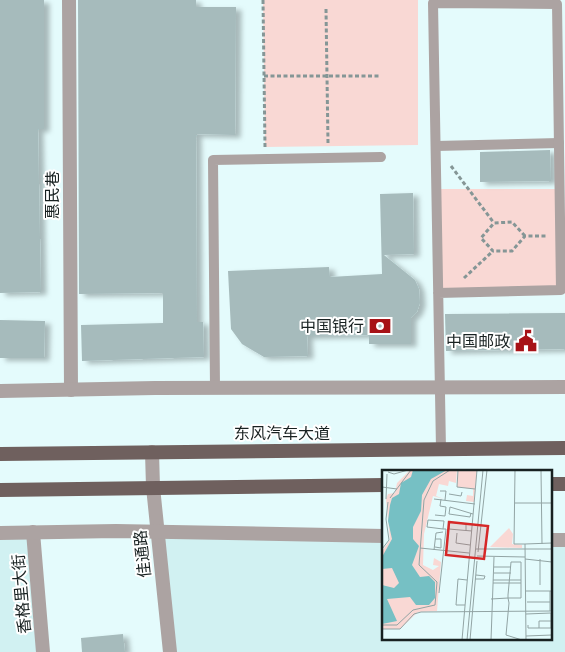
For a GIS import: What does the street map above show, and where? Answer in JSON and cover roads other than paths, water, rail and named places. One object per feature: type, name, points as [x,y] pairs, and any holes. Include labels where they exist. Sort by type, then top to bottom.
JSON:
[{"type":"main road","name":"东风汽车大道","points":[[0,454],[565,448]]},
{"type":"main road","points":[[552,484],[565,484]]},
{"type":"main road","points":[[0,490],[382,485]]},
{"type":"street","name":"惠民巷","points":[[69,0],[71,390]]},
{"type":"street","points":[[0,391],[565,387]]},
{"type":"street","name":"佳通路","points":[[152,452],[153,487],[170,652]]},
{"type":"street","points":[[0,533],[157,531],[382,536]]},
{"type":"street","name":"香格里大街","points":[[33,532],[43,652]]},
{"type":"street","points":[[552,540],[565,540]]},
{"type":"lane","points":[[438,292],[561,290],[557,4],[433,3],[436,146],[438,292],[441,449]]},
{"type":"lane","points":[[436,146],[559,143]]},
{"type":"lane","points":[[215,388],[213,160],[381,157]]},
{"type":"place","name":"中国银行","points":[[380,326]]},
{"type":"place","name":"中国邮政","points":[[526,341]]}]
